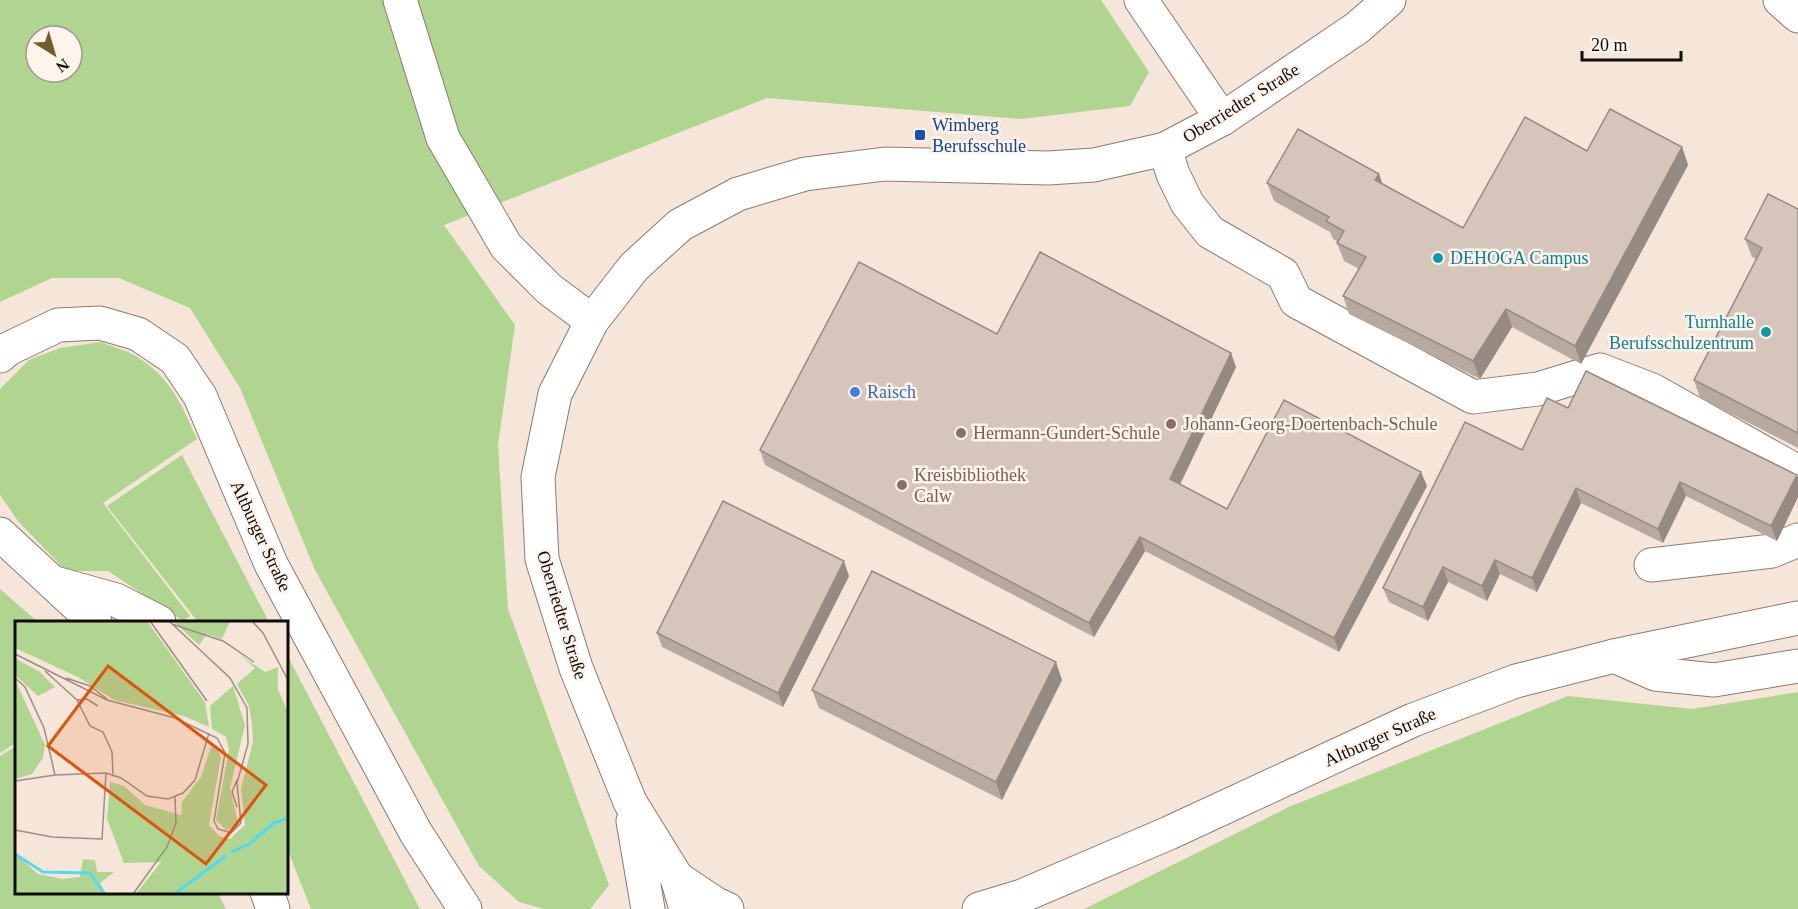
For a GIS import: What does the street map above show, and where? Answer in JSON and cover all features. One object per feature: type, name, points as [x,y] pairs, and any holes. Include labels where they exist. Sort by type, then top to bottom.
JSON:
[{"type":"street","points":[[400,0],[443,138],[506,246],[549,289],[592,321]]},
{"type":"street","points":[[1141,0],[1222,119]]},
{"type":"street","name":"Oberriedter Straße","points":[[686,909],[677,878],[630,802],[576,668],[542,559],[538,477],[555,394],[592,321],[634,267],[680,225],[738,194],[805,174],[885,164],[1048,168],[1094,165],[1165,149],[1222,119],[1357,28],[1389,0]]},
{"type":"street","points":[[1780,0],[1798,16]]},
{"type":"street","points":[[1165,149],[1173,174],[1187,203],[1210,232],[1283,274],[1296,301],[1473,397],[1538,389],[1600,370],[1652,390],[1798,472]]},
{"type":"street","name":"Altburger Straße","points":[[0,356],[8,349],[58,325],[100,323],[138,334],[175,359],[200,396],[271,564],[416,833],[465,909]]},
{"type":"street","points":[[0,534],[94,621]]},
{"type":"street","points":[[1651,565],[1772,551],[1798,540]]},
{"type":"street","points":[[51,582],[116,600],[157,621]]},
{"type":"street","name":"Altburger Straße","points":[[979,909],[1022,896],[1169,833],[1413,720],[1516,681],[1614,656],[1798,618]]},
{"type":"street","points":[[1614,656],[1655,674],[1714,680],[1798,666]]},
{"type":"street","name":"Oberriedter Straße","points":[[630,802],[648,909]]},
{"type":"street","name":"Oberriedter Straße","points":[[677,878],[727,909]]},
{"type":"street","points":[[268,894],[273,909]]},
{"type":"green space","points":[[0,0],[1101,0],[1149,72],[1130,106],[1021,119],[767,98],[444,225],[515,325],[498,445],[508,609],[609,885],[590,909],[544,909],[519,902],[479,866],[315,570],[240,388],[190,308],[119,278],[52,278],[0,302]]},
{"type":"green space","points":[[101,342],[136,356],[158,373],[174,392],[197,439],[103,503],[190,616],[183,621],[108,571],[66,571],[18,521],[0,495],[0,389],[29,360],[60,348]]},
{"type":"green space","points":[[182,455],[268,621],[197,621],[107,506]]},
{"type":"green space","points":[[0,589],[37,621],[15,621],[15,744],[0,753]]},
{"type":"green space","points":[[288,657],[420,909],[311,909],[288,851]]},
{"type":"green space","points":[[1798,692],[1798,909],[1084,909],[1291,806],[1568,696],[1692,709]]},
{"type":"green space","points":[[15,747],[15,894],[218,894],[226,909],[0,909],[0,756]]},
{"type":"building","points":[[1610,109],[1682,147],[1575,346],[1506,309],[1473,361],[1343,296],[1366,257],[1337,243],[1344,231],[1326,221],[1329,217],[1267,183],[1298,129],[1379,174],[1375,180],[1463,228],[1525,117],[1587,151]]},
{"type":"building","name":"Turnhalle Berufsschulzentrum","points":[[1768,194],[1798,209],[1798,433],[1694,380],[1762,248],[1745,239]]},
{"type":"building","points":[[1040,252],[1231,353],[1170,479],[1227,509],[1284,400],[1421,472],[1334,638],[1140,537],[1089,623],[760,450],[859,262],[997,334]]},
{"type":"building","points":[[1586,371],[1797,475],[1771,526],[1680,482],[1658,529],[1576,488],[1532,578],[1495,560],[1482,586],[1443,567],[1423,607],[1383,588],[1465,422],[1522,450],[1547,398],[1568,408]]},
{"type":"building","points":[[723,501],[844,561],[778,693],[657,633]]},
{"type":"building","points":[[872,571],[1056,662],[996,782],[812,690]]},
{"type":"place","name":"Wimberg Berufsschule","points":[[920,135]]},
{"type":"place","name":"DEHOGA Campus","points":[[1438,258]]},
{"type":"place","name":"Turnhalle Berufsschulzentrum","points":[[1766,332]]},
{"type":"place","name":"Raisch","points":[[855,392]]},
{"type":"place","name":"Johann-Georg-Doertenbach-Schule","points":[[1171,424]]},
{"type":"place","name":"Hermann-Gundert-Schule","points":[[961,433]]},
{"type":"place","name":"Kreisbibliothek Calw","points":[[902,485]]}]
